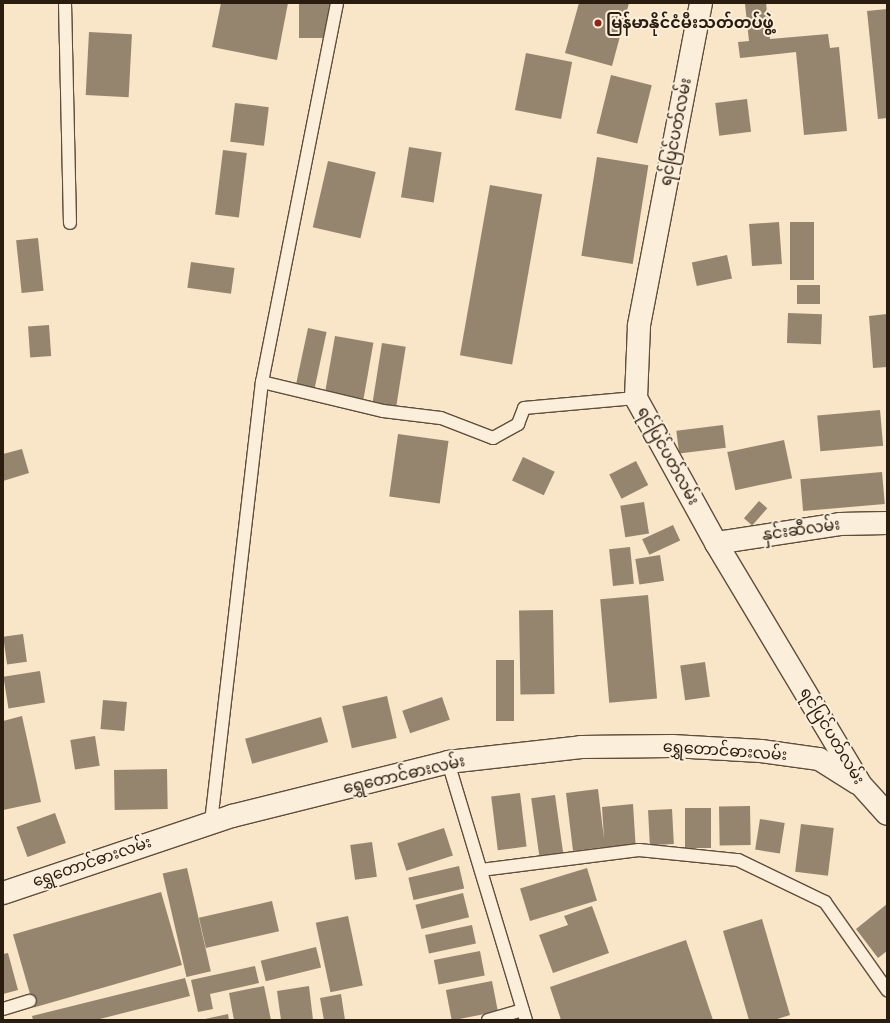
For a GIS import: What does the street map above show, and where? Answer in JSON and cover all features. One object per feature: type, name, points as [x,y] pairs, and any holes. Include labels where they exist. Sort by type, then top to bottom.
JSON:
[{"type":"street","name":"ရင်ပြင်ပတ်လမ်း","points":[[701,3],[639,326],[636,398],[716,543],[860,784],[887,814]]},
{"type":"street","name":"နှင်းဆီလမ်း","points":[[716,543],[840,524],[887,523]]},
{"type":"street","name":"ရွှေတောင်ဓားလမ်း","points":[[3,893],[211,822],[448,762],[581,747],[672,746],[761,751],[819,759],[860,784]]},
{"type":"lane","points":[[65,3],[70,223]]},
{"type":"lane","points":[[211,822],[262,382],[337,3]]},
{"type":"lane","points":[[262,382],[383,411],[441,418],[493,438],[518,424],[524,408],[636,398]]},
{"type":"lane","points":[[448,762],[525,1015],[488,1020]]},
{"type":"lane","points":[[481,870],[640,850],[738,860],[825,902],[887,990]]},
{"type":"lane","points":[[3,1009],[30,1001]]},
{"type":"building","points":[[221,3],[288,3],[277,60],[212,47]]},
{"type":"building","points":[[299,3],[329,3],[329,38],[299,38]]},
{"type":"building","points":[[579,3],[629,3],[612,66],[565,53]]},
{"type":"building","points":[[766,3],[770,39],[828,34],[830,48],[839,47],[847,131],[804,135],[796,52],[740,58],[738,42],[749,41],[745,4]]},
{"type":"building","points":[[887,9],[887,118],[878,119],[867,11]]},
{"type":"building","points":[[89,32],[132,34],[129,97],[86,95]]},
{"type":"building","points":[[526,53],[572,62],[561,119],[515,110]]},
{"type":"building","points":[[611,75],[652,85],[637,143],[596,133]]},
{"type":"building","points":[[747,99],[751,132],[719,136],[715,103]]},
{"type":"building","points":[[235,103],[269,107],[264,146],[230,142]]},
{"type":"building","points":[[409,147],[442,152],[434,203],[401,197]]},
{"type":"building","points":[[223,150],[247,153],[239,217],[215,215]]},
{"type":"building","points":[[597,157],[648,165],[633,264],[581,256]]},
{"type":"building","points":[[328,161],[376,172],[360,238],[313,227]]},
{"type":"building","points":[[490,185],[542,194],[512,365],[460,355]]},
{"type":"building","points":[[779,222],[782,264],[752,266],[749,224]]},
{"type":"building","points":[[790,222],[814,222],[814,280],[790,280]]},
{"type":"building","points":[[38,238],[44,291],[22,293],[16,240]]},
{"type":"building","points":[[727,255],[732,278],[697,286],[692,262]]},
{"type":"building","points":[[191,262],[235,268],[231,294],[187,288]]},
{"type":"building","points":[[797,285],[820,285],[820,304],[797,304]]},
{"type":"building","points":[[788,313],[822,314],[821,344],[787,343]]},
{"type":"building","points":[[887,314],[887,367],[873,368],[869,316]]},
{"type":"building","points":[[49,325],[51,356],[30,357],[28,326]]},
{"type":"building","points":[[308,328],[327,332],[315,389],[296,385]]},
{"type":"building","points":[[335,336],[373,343],[364,399],[325,392]]},
{"type":"building","points":[[382,343],[406,347],[396,408],[372,404]]},
{"type":"building","points":[[880,410],[883,446],[820,451],[817,415]]},
{"type":"building","points":[[723,425],[726,448],[679,454],[676,431]]},
{"type":"building","points":[[398,434],[449,441],[440,503],[389,496]]},
{"type":"building","points":[[784,440],[792,478],[735,490],[727,452]]},
{"type":"building","points":[[22,449],[29,473],[3,481],[3,454]]},
{"type":"building","points":[[523,457],[555,472],[544,495],[512,481]]},
{"type":"building","points":[[636,461],[648,485],[622,499],[609,475]]},
{"type":"building","points":[[882,472],[885,504],[803,511],[800,479]]},
{"type":"building","points":[[759,501],[767,508],[752,526],[744,518]]},
{"type":"building","points":[[644,502],[649,534],[625,537],[620,506]]},
{"type":"building","points":[[673,525],[680,540],[649,555],[642,539]]},
{"type":"building","points":[[630,547],[634,584],[613,586],[609,549]]},
{"type":"building","points":[[660,555],[664,581],[639,585],[635,559]]},
{"type":"building","points":[[648,595],[657,699],[609,703],[600,599]]},
{"type":"building","points":[[553,610],[554,694],[520,695],[519,611]]},
{"type":"building","points":[[23,634],[27,662],[7,665],[3,637]]},
{"type":"building","points":[[496,660],[514,660],[514,721],[496,721]]},
{"type":"building","points":[[705,662],[710,697],[685,700],[680,665]]},
{"type":"building","points":[[40,671],[45,703],[8,708],[3,677]]},
{"type":"building","points":[[387,696],[397,738],[352,748],[342,706]]},
{"type":"building","points":[[442,697],[450,720],[410,733],[402,711]]},
{"type":"building","points":[[103,700],[127,702],[124,731],[100,729]]},
{"type":"building","points":[[22,716],[41,802],[3,810],[3,721]]},
{"type":"building","points":[[321,717],[328,742],[252,764],[245,739]]},
{"type":"building","points":[[95,736],[100,766],[75,770],[70,740]]},
{"type":"building","points":[[167,769],[168,809],[115,810],[114,770]]},
{"type":"building","points":[[598,789],[604,839],[602,807],[633,804],[636,851],[605,854],[605,847],[573,851],[566,793]]},
{"type":"building","points":[[520,793],[527,847],[498,850],[491,797]]},
{"type":"building","points":[[555,795],[564,861],[541,865],[531,798]]},
{"type":"building","points":[[750,806],[751,845],[720,846],[719,807]]},
{"type":"building","points":[[685,808],[711,808],[711,848],[685,848]]},
{"type":"building","points":[[672,809],[674,844],[650,845],[648,810]]},
{"type":"building","points":[[55,813],[66,843],[27,857],[16,827]]},
{"type":"building","points":[[760,819],[785,823],[780,854],[755,850]]},
{"type":"building","points":[[801,824],[834,828],[828,876],[795,872]]},
{"type":"building","points":[[444,828],[453,856],[406,871],[397,843]]},
{"type":"building","points":[[372,842],[377,877],[355,880],[350,845]]},
{"type":"building","points":[[459,866],[464,888],[414,900],[408,878]]},
{"type":"building","points":[[187,868],[211,971],[186,977],[163,874]]},
{"type":"building","points":[[587,868],[597,901],[530,921],[520,888]]},
{"type":"building","points":[[161,892],[182,965],[34,1008],[13,934]]},
{"type":"building","points":[[463,893],[469,917],[422,929],[415,905]]},
{"type":"building","points":[[272,901],[279,931],[206,948],[199,918]]},
{"type":"building","points":[[887,904],[887,951],[878,958],[856,929]]},
{"type":"building","points":[[592,906],[609,953],[553,973],[539,935],[568,925],[564,916]]},
{"type":"building","points":[[348,916],[363,985],[330,992],[316,923]]},
{"type":"building","points":[[762,919],[790,1015],[774,1020],[749,1020],[723,931]]},
{"type":"building","points":[[472,925],[476,944],[429,954],[425,935]]},
{"type":"building","points":[[686,940],[713,1020],[561,1020],[550,987]]},
{"type":"building","points":[[316,947],[321,967],[266,981],[261,961]]},
{"type":"building","points":[[480,951],[485,976],[439,985],[434,960]]},
{"type":"building","points":[[8,953],[18,990],[3,994],[3,954]]},
{"type":"building","points":[[255,966],[259,983],[210,994],[213,1009],[198,1012],[191,980]]},
{"type":"building","points":[[185,978],[190,996],[96,1020],[33,1020],[32,1016]]},
{"type":"building","points":[[492,981],[498,1011],[452,1020],[446,990]]},
{"type":"building","points":[[264,986],[271,1020],[234,1020],[229,993]]},
{"type":"building","points":[[309,986],[313,1020],[281,1020],[277,991]]},
{"type":"building","points":[[341,994],[345,1020],[324,1020],[320,998]]},
{"type":"building","points":[[228,1014],[229,1020],[205,1020],[205,1019]]},
{"type":"place","name":"မြန်မာနိုင်ငံမီးသတ်တပ်ဖွဲ့","points":[[598,23]]}]
